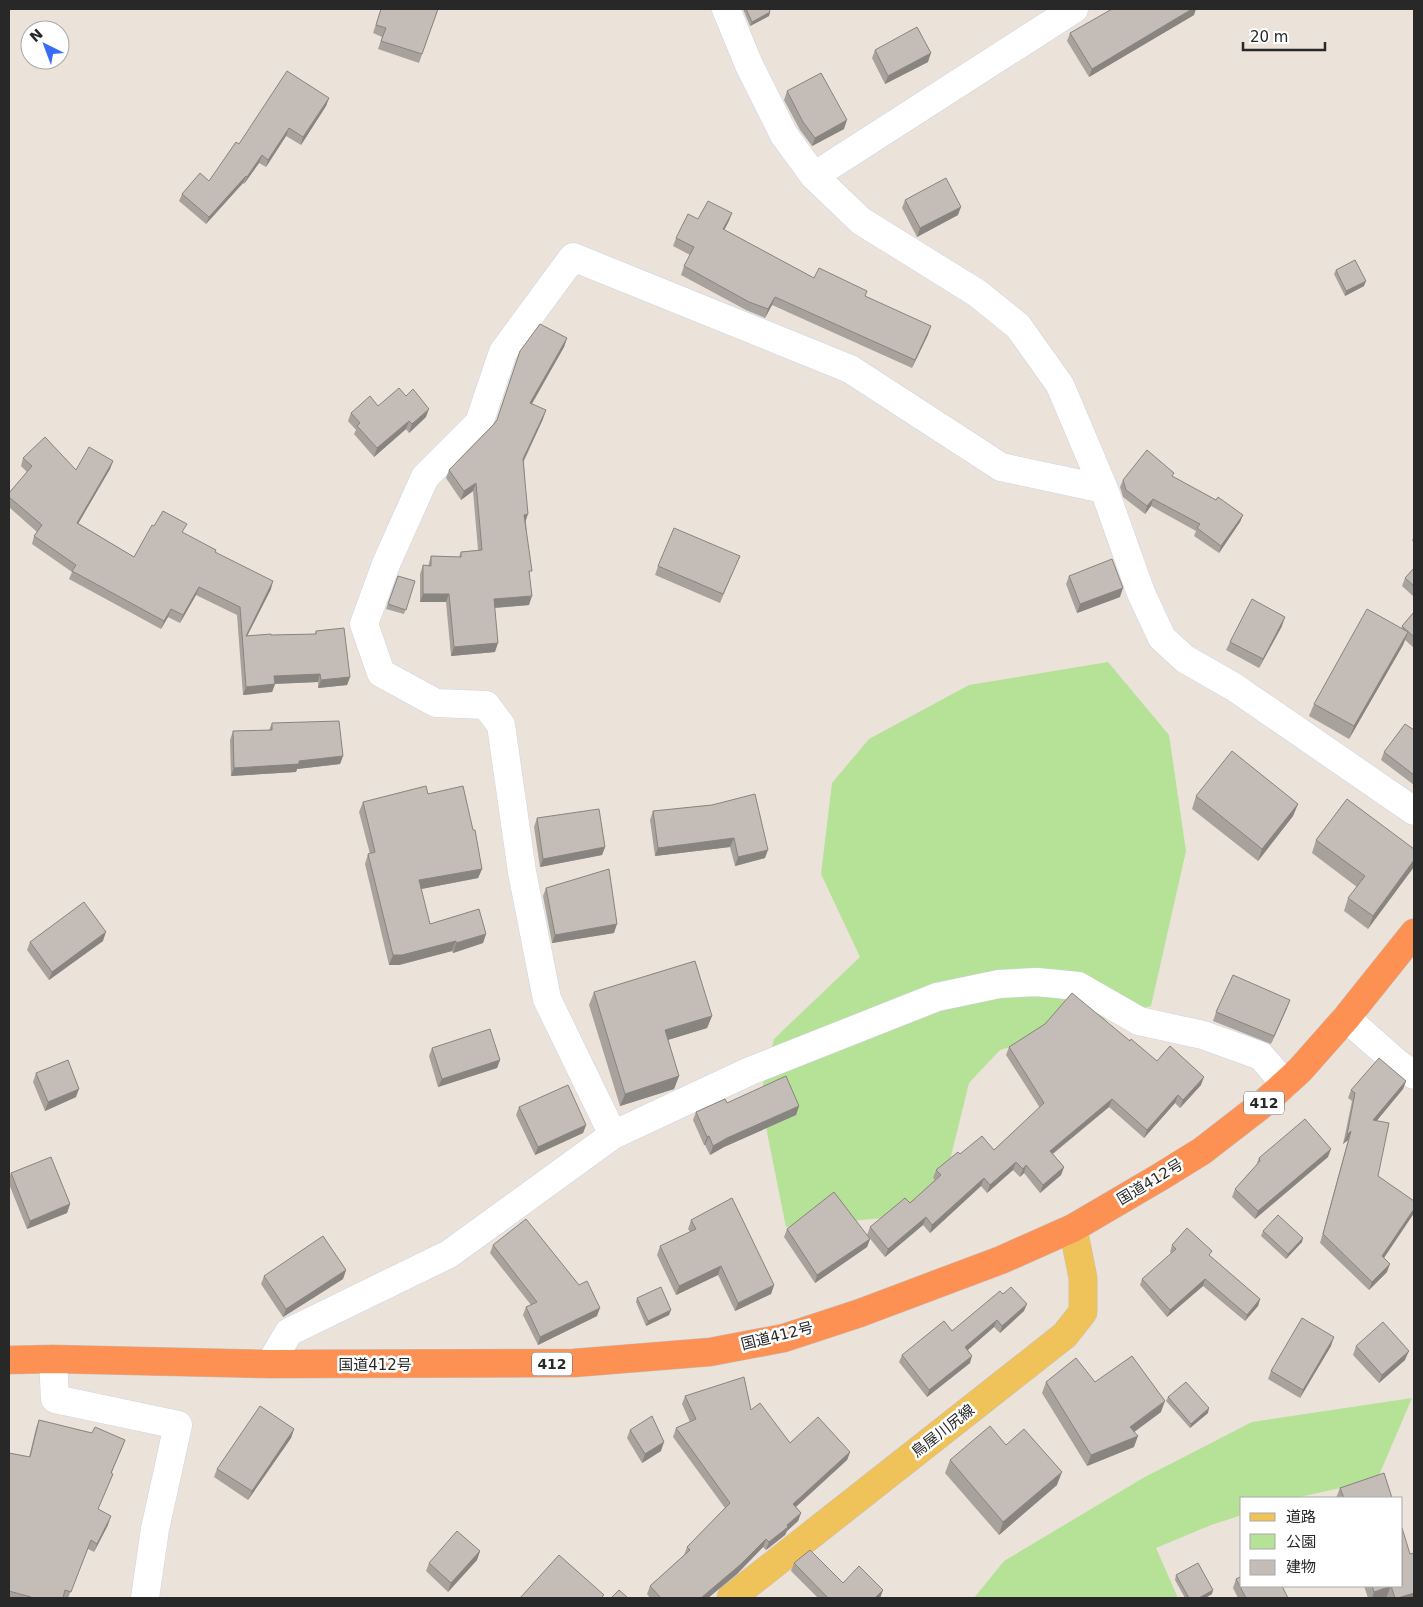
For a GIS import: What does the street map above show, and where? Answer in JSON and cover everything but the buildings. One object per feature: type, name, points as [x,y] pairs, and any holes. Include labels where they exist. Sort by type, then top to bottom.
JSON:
[{"type":"highway","name":"国道412号","points":[[9,1360],[53,1359],[270,1364],[574,1363],[710,1352],[784,1338],[860,1313],[1001,1260],[1073,1228],[1202,1151],[1239,1124],[1300,1070],[1346,1018],[1414,933]]},
{"type":"main road","name":"鳥屋川尻線","points":[[731,1598],[1066,1335],[1083,1312],[1083,1278],[1073,1228]]},
{"type":"street","points":[[726,9],[749,65],[784,136],[814,176],[861,221],[976,293],[1018,326],[1060,385],[1104,489],[1140,593],[1162,638],[1185,659],[1234,687],[1414,811]]},
{"type":"street","points":[[814,176],[1074,9]]},
{"type":"street","points":[[613,1135],[547,1000],[522,872],[501,725],[486,705],[436,703],[381,673],[364,624],[386,564],[425,477],[479,423],[504,352],[572,257],[850,369],[1001,467],[1104,489]]},
{"type":"street","points":[[270,1364],[289,1332],[449,1254],[613,1135],[750,1071],[937,997],[999,984],[1037,982],[1078,986],[1139,1022],[1203,1035],[1261,1056],[1285,1084]]},
{"type":"street","points":[[1346,1018],[1396,1062],[1414,1075]]},
{"type":"street","points":[[53,1359],[55,1399],[178,1425],[155,1530],[145,1598]]},
{"type":"green space","points":[[1108,662],[1169,735],[1186,851],[1151,1006],[1000,1050],[969,1083],[937,1213],[786,1227],[760,1097],[774,1039],[860,957],[821,874],[832,783],[869,739],[969,685]]},
{"type":"green space","points":[[1412,1398],[1377,1480],[1300,1497],[1240,1497],[1240,1516],[1211,1525],[1156,1548],[1178,1598],[974,1598],[1004,1561],[1143,1478],[1252,1422]]}]
